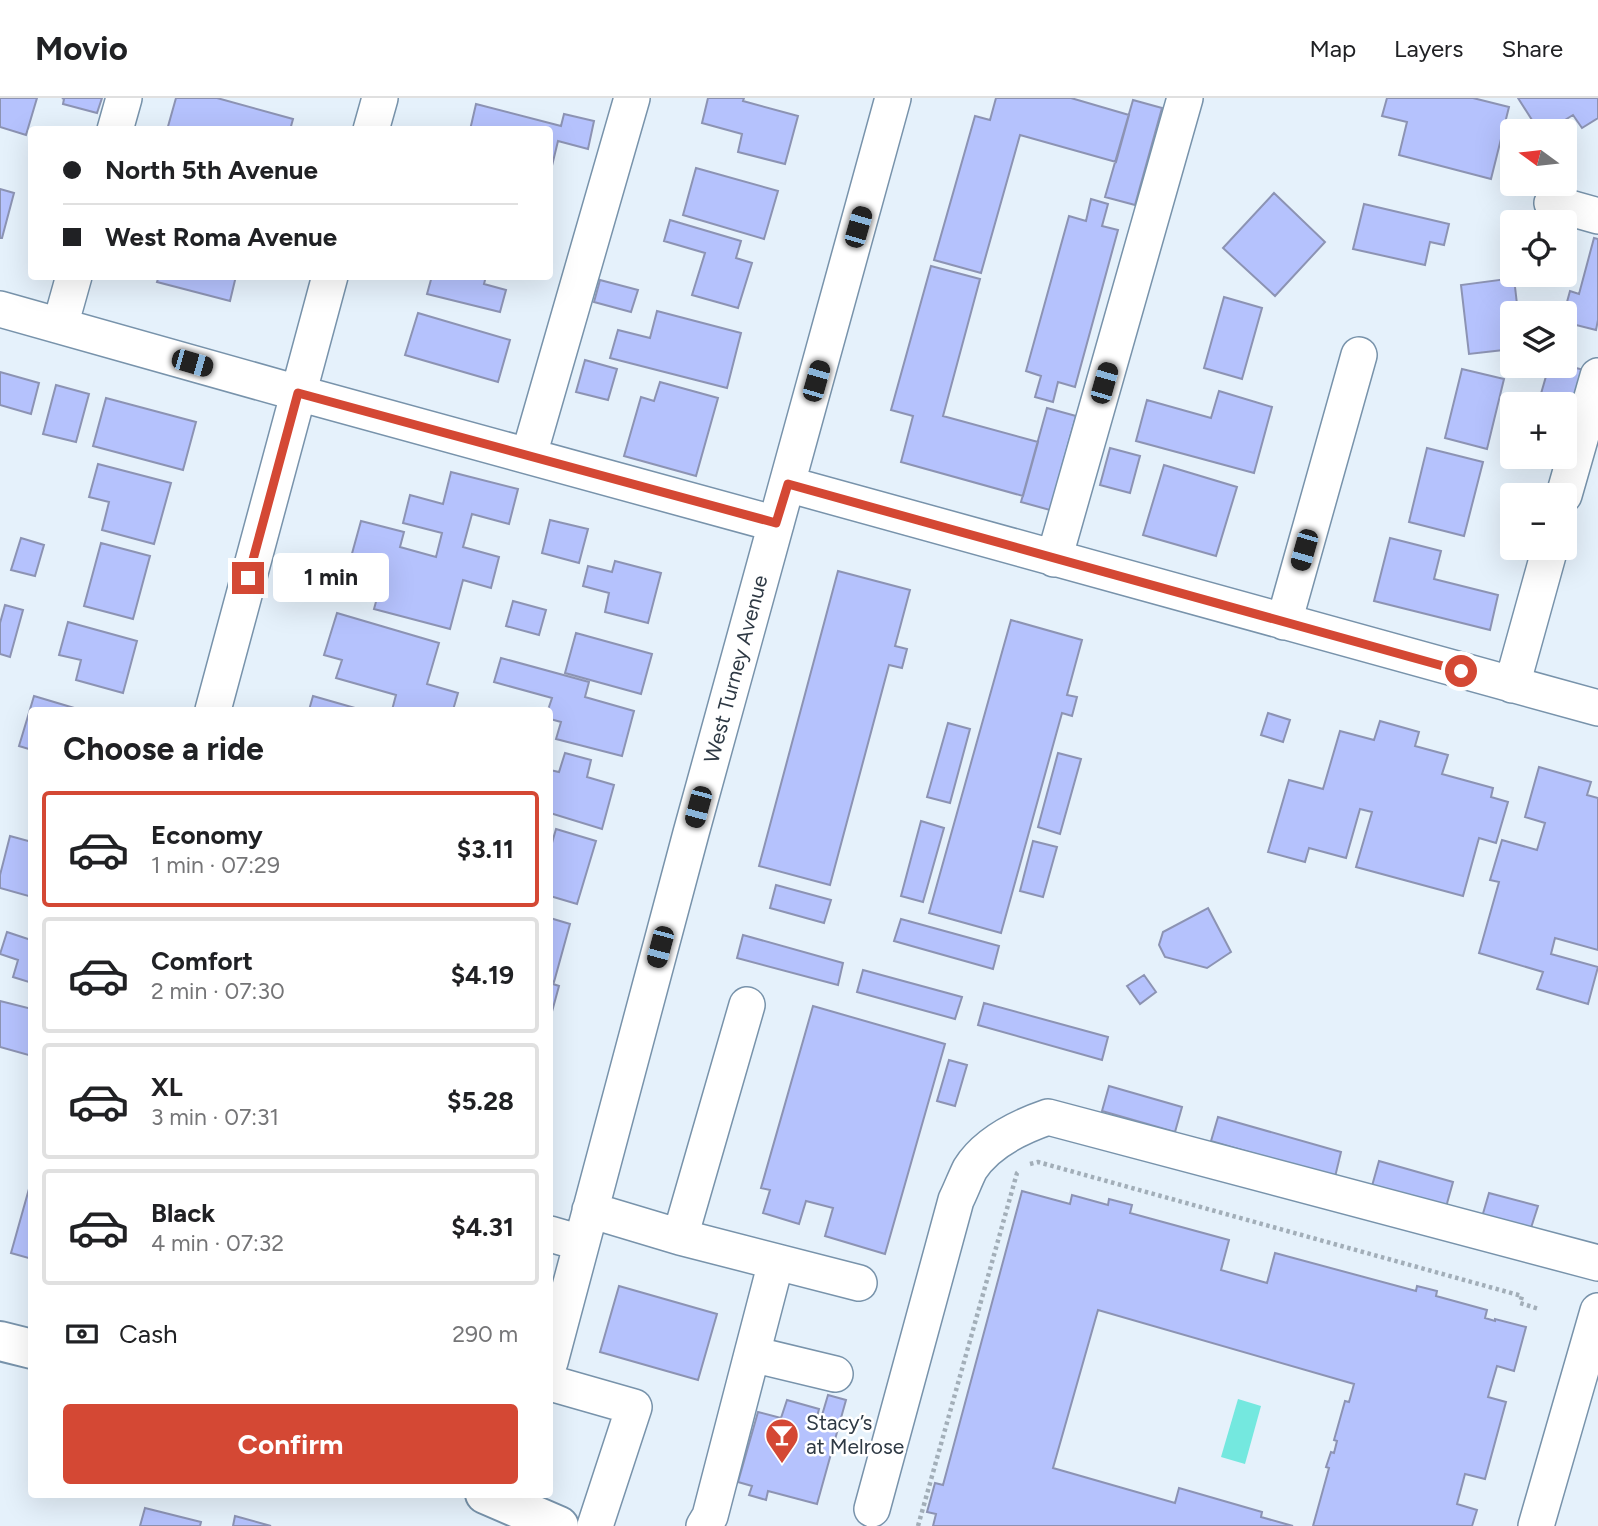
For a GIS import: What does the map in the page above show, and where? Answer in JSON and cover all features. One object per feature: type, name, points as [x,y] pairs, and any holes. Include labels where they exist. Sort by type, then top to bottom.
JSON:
[{"type":"main road","points":[[0,1340],[28,1348]]},
{"type":"main road","points":[[504,1505],[559,1526]]},
{"type":"street","points":[[116,126],[124,98]]},
{"type":"street","points":[[372,126],[380,98]]},
{"type":"street","points":[[529,455],[632,98]]},
{"type":"street","name":"West Turney Avenue","points":[[553,1337],[565,1238],[590,1210],[687,845],[893,98]]},
{"type":"street","points":[[1054,559],[1185,98]]},
{"type":"street","points":[[1552,203],[1598,216]]},
{"type":"street","points":[[60,326],[73,280]]},
{"type":"street","points":[[214,707],[329,280]]},
{"type":"street","points":[[0,309],[776,523]]},
{"type":"street","points":[[1284,622],[1359,355]]},
{"type":"street","points":[[1567,483],[1598,376]]},
{"type":"street","points":[[788,484],[1598,708]]},
{"type":"street","points":[[1512,685],[1547,560]]},
{"type":"street","points":[[680,1237],[747,1005]]},
{"type":"street","points":[[872,1509],[956,1200],[971,1167],[989,1147],[1020,1127],[1048,1117],[1598,1264]]},
{"type":"street","points":[[590,1210],[680,1237],[859,1283]]},
{"type":"street","points":[[704,1526],[710,1516],[776,1262]]},
{"type":"street","points":[[1536,1526],[1598,1311]]},
{"type":"street","points":[[752,1354],[835,1374]]},
{"type":"street","points":[[553,1384],[634,1407],[595,1526]]},
{"type":"path","points":[[918,1526],[1017,1173],[1025,1165],[1038,1162],[1522,1296],[1520,1303],[1539,1309]]},
{"type":"shaded area","points":[[1238,1399],[1261,1406],[1245,1464],[1221,1457]]},
{"type":"building","points":[[0,98],[37,98],[26,135],[0,127]]},
{"type":"building","points":[[62,98],[102,98],[97,113],[63,104]]},
{"type":"building","points":[[176,98],[217,98],[293,119],[291,126],[168,126]]},
{"type":"building","points":[[708,98],[744,98],[743,101],[798,116],[785,164],[738,152],[742,134],[702,123]]},
{"type":"building","points":[[996,98],[1071,98],[1129,115],[1116,162],[1020,135],[981,273],[934,260],[975,116],[990,120]]},
{"type":"building","points":[[1387,98],[1473,98],[1509,107],[1506,119],[1500,119],[1500,143],[1491,179],[1399,155],[1407,122],[1382,116]]},
{"type":"building","points":[[1518,98],[1598,98],[1598,118],[1582,128],[1573,115],[1566,119],[1531,119]]},
{"type":"building","points":[[1133,100],[1162,108],[1135,205],[1105,197]]},
{"type":"building","points":[[476,104],[561,126],[564,114],[594,121],[588,149],[558,141],[553,162],[553,126],[471,126]]},
{"type":"building","points":[[696,168],[778,191],[764,239],[683,215]]},
{"type":"building","points":[[0,189],[14,193],[2,238],[0,238]]},
{"type":"building","points":[[1274,193],[1325,242],[1275,296],[1223,248]]},
{"type":"building","points":[[1091,199],[1108,204],[1102,226],[1118,230],[1075,387],[1058,382],[1053,402],[1035,397],[1041,376],[1026,371],[1069,216],[1086,221]]},
{"type":"building","points":[[1364,204],[1449,224],[1444,245],[1430,242],[1425,265],[1353,249]]},
{"type":"building","points":[[670,220],[741,241],[736,258],[752,263],[738,308],[692,295],[705,253],[664,241]]},
{"type":"building","points":[[1594,238],[1598,239],[1596,330],[1577,325],[1577,301],[1567,301],[1570,291],[1579,294]]},
{"type":"building","points":[[931,266],[980,279],[943,416],[1038,442],[1023,496],[901,462],[913,416],[891,410]]},
{"type":"building","points":[[158,280],[235,280],[230,301],[157,282]]},
{"type":"building","points":[[431,280],[485,280],[484,284],[506,290],[500,312],[427,294]]},
{"type":"building","points":[[600,280],[638,290],[631,312],[594,302]]},
{"type":"building","points":[[1500,280],[1500,287],[1515,287],[1517,301],[1500,301],[1500,350],[1469,354],[1461,285]]},
{"type":"building","points":[[1224,297],[1262,308],[1242,379],[1204,368]]},
{"type":"building","points":[[657,311],[741,333],[727,388],[610,358],[618,330],[650,338]]},
{"type":"building","points":[[418,313],[510,340],[498,382],[405,355]]},
{"type":"building","points":[[585,360],[617,369],[608,400],[576,392]]},
{"type":"building","points":[[1577,368],[1584,370],[1577,394],[1577,392],[1541,392],[1546,378],[1577,378]]},
{"type":"building","points":[[1462,369],[1504,379],[1487,449],[1445,438]]},
{"type":"building","points":[[0,372],[39,383],[31,414],[0,405]]},
{"type":"building","points":[[660,382],[718,398],[696,476],[624,456],[641,397],[654,401]]},
{"type":"building","points":[[56,385],[89,394],[76,442],[43,434]]},
{"type":"building","points":[[1219,391],[1272,407],[1254,473],[1136,441],[1147,400],[1211,418]]},
{"type":"building","points":[[106,398],[196,422],[183,470],[93,446]]},
{"type":"building","points":[[1047,408],[1076,416],[1050,510],[1021,502]]},
{"type":"building","points":[[1110,448],[1140,456],[1130,493],[1100,485]]},
{"type":"building","points":[[1427,448],[1483,462],[1464,536],[1409,522]]},
{"type":"building","points":[[98,464],[171,483],[154,544],[102,530],[109,502],[89,497]]},
{"type":"building","points":[[1164,465],[1237,487],[1216,556],[1143,535]]},
{"type":"building","points":[[451,472],[518,489],[509,524],[472,514],[463,547],[499,557],[491,588],[463,580],[450,629],[374,609],[383,576],[348,568],[361,521],[404,532],[400,547],[436,557],[442,533],[403,523],[410,495],[443,504]]},
{"type":"building","points":[[550,520],[588,529],[579,563],[542,553]]},
{"type":"building","points":[[21,538],[44,545],[35,576],[11,570]]},
{"type":"building","points":[[1390,538],[1441,551],[1434,579],[1498,595],[1490,630],[1374,601]]},
{"type":"building","points":[[101,543],[150,556],[133,619],[84,606]]},
{"type":"building","points":[[615,561],[661,573],[648,623],[605,612],[609,593],[583,586],[588,566],[612,572]]},
{"type":"building","points":[[838,571],[910,590],[895,646],[907,649],[902,668],[889,665],[830,885],[759,866]]},
{"type":"building","points":[[513,601],[546,610],[539,635],[506,626]]},
{"type":"building","points":[[5,605],[23,610],[10,657],[0,654],[0,623]]},
{"type":"building","points":[[337,613],[439,643],[427,684],[458,693],[454,707],[393,707],[396,695],[336,678],[342,660],[324,655]]},
{"type":"building","points":[[1011,620],[1082,640],[1067,695],[1077,697],[1072,716],[1062,713],[1001,933],[929,913]]},
{"type":"building","points":[[68,622],[137,641],[123,693],[76,680],[81,660],[59,655]]},
{"type":"building","points":[[576,633],[652,654],[641,694],[565,673]]},
{"type":"building","points":[[501,658],[589,682],[585,697],[634,711],[622,756],[556,739],[561,722],[553,720],[553,707],[549,707],[552,698],[494,682]]},
{"type":"building","points":[[34,696],[71,707],[31,707]]},
{"type":"building","points":[[313,696],[352,707],[310,707]]},
{"type":"building","points":[[1268,713],[1290,720],[1283,742],[1261,735]]},
{"type":"building","points":[[28,716],[28,749],[19,746]]},
{"type":"building","points":[[1380,721],[1419,732],[1415,746],[1448,755],[1442,774],[1493,788],[1491,797],[1508,802],[1496,843],[1479,838],[1463,896],[1356,867],[1372,812],[1360,809],[1346,858],[1309,848],[1305,862],[1268,852],[1289,780],[1323,789],[1340,731],[1374,740]]},
{"type":"building","points":[[948,723],[970,729],[950,803],[927,797]]},
{"type":"building","points":[[565,753],[591,760],[587,777],[614,785],[602,829],[553,814],[553,771],[559,772]]},
{"type":"building","points":[[1058,753],[1081,759],[1060,834],[1038,827]]},
{"type":"building","points":[[1539,767],[1591,782],[1587,795],[1598,798],[1598,950],[1555,938],[1551,954],[1598,967],[1588,1004],[1537,989],[1543,972],[1479,953],[1499,882],[1490,880],[1502,840],[1537,850],[1545,823],[1525,817]]},
{"type":"building","points":[[921,821],[944,828],[923,902],[901,896]]},
{"type":"building","points":[[556,829],[596,841],[577,904],[553,897],[553,840]]},
{"type":"building","points":[[10,836],[28,841],[28,896],[0,888],[0,875]]},
{"type":"building","points":[[1033,841],[1057,847],[1043,897],[1020,891]]},
{"type":"building","points":[[776,885],[831,900],[824,923],[770,908]]},
{"type":"building","points":[[1208,908],[1231,952],[1207,968],[1165,957],[1159,945],[1163,932]]},
{"type":"building","points":[[553,919],[570,924],[553,982]]},
{"type":"building","points":[[901,919],[999,946],[993,969],[894,941]]},
{"type":"building","points":[[7,932],[28,939],[28,982],[13,977],[18,960],[0,954]]},
{"type":"building","points":[[743,935],[843,963],[838,985],[737,958]]},
{"type":"building","points":[[863,970],[962,997],[955,1019],[857,992]]},
{"type":"building","points":[[1144,975],[1156,992],[1140,1004],[1127,986]]},
{"type":"building","points":[[553,984],[559,986],[553,1008]]},
{"type":"building","points":[[0,1001],[28,1008],[28,1055],[0,1047]]},
{"type":"building","points":[[984,1003],[1108,1037],[1102,1060],[978,1025]]},
{"type":"building","points":[[813,1006],[945,1044],[885,1254],[825,1236],[833,1208],[806,1201],[799,1224],[763,1213],[770,1190],[761,1188]]},
{"type":"building","points":[[949,1060],[967,1065],[955,1106],[937,1101]]},
{"type":"building","points":[[1109,1086],[1182,1107],[1175,1132],[1102,1111]]},
{"type":"building","points":[[1218,1117],[1341,1152],[1335,1177],[1211,1141]]},
{"type":"building","points":[[1379,1161],[1453,1182],[1446,1207],[1372,1186]]},
{"type":"building","points":[[1022,1191],[1070,1204],[1072,1195],[1108,1205],[1109,1199],[1132,1205],[1130,1213],[1229,1240],[1221,1270],[1267,1283],[1275,1253],[1416,1291],[1417,1286],[1437,1291],[1436,1296],[1487,1310],[1485,1318],[1526,1327],[1514,1371],[1497,1366],[1488,1397],[1506,1402],[1485,1479],[1465,1474],[1457,1504],[1477,1510],[1472,1526],[1313,1526],[1329,1468],[1326,1467],[1331,1452],[1334,1453],[1337,1441],[1334,1440],[1345,1401],[1349,1402],[1354,1384],[1098,1310],[1053,1468],[1175,1503],[1179,1488],[1262,1512],[1261,1517],[1293,1526],[933,1526],[936,1514],[927,1512],[935,1483],[943,1485]]},
{"type":"building","points":[[28,1192],[28,1258],[11,1253]]},
{"type":"building","points":[[1489,1193],[1538,1206],[1530,1231],[1482,1217]]},
{"type":"building","points":[[619,1286],[717,1314],[698,1380],[600,1352]]},
{"type":"building","points":[[828,1395],[846,1400],[817,1504],[768,1491],[766,1500],[749,1495],[752,1486],[738,1482],[758,1412],[781,1418],[787,1400],[819,1409],[816,1421],[820,1422]]},
{"type":"building","points":[[145,1508],[201,1522],[200,1526],[140,1526]]},
{"type":"building","points":[[235,1516],[271,1526],[233,1526]]},
{"type":"place","name":"Stacy’s at Melrose","points":[[782,1465]]},
{"type":"route","points":[[248,578],[298,393],[776,523],[788,484],[1461,671]]}]
